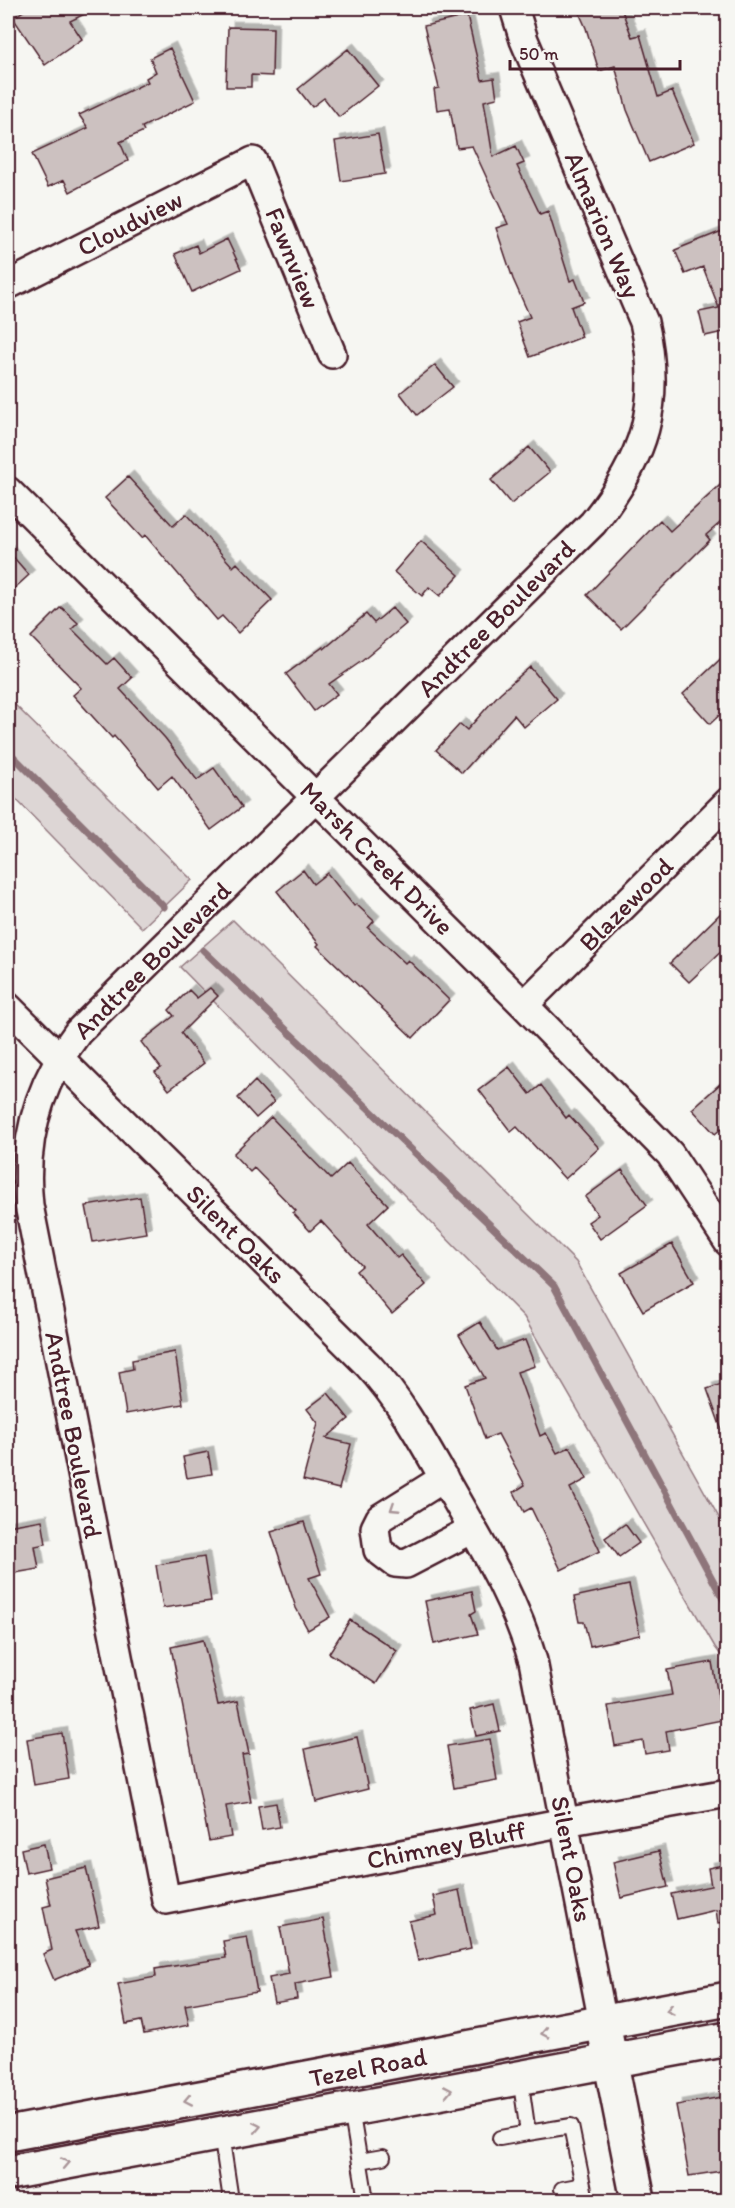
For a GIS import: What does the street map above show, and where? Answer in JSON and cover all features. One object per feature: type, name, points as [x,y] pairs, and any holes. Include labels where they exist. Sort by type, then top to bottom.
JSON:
[{"type":"main road","name":"Tezel Road","points":[[8,2134],[728,1999]]},
{"type":"main road","name":"Silent Oaks","points":[[603,2023],[638,2200]]},
{"type":"main road","name":"Tezel Road","points":[[8,2173],[728,2039]]},
{"type":"street","name":"Almarion Way","points":[[514,8],[524,40],[644,322],[652,365],[652,387],[650,408],[639,450]]},
{"type":"street","name":"Cloudview","points":[[8,285],[253,161]]},
{"type":"street","name":"Fawnview","points":[[253,161],[332,354]]},
{"type":"street","name":"Andtree Boulevard","points":[[166,1900],[29,1205],[26,1162],[31,1130],[48,1080],[59,1059],[97,1011],[593,523],[620,489],[639,450]]},
{"type":"street","name":"Marsh Creek Drive","points":[[8,491],[524,1005],[670,1154],[725,1229]]},
{"type":"street","name":"Blazewood","points":[[524,1005],[728,802]]},
{"type":"street","name":"Silent Oaks","points":[[8,1007],[390,1388],[408,1414],[506,1587],[522,1623],[533,1660],[603,2023]]},
{"type":"street","points":[[444,1479],[380,1518],[375,1528],[378,1550],[395,1563],[406,1564],[473,1529]]},
{"type":"street","name":"Chimney Bluff","points":[[166,1900],[565,1822],[728,1793]]},
{"type":"lane","points":[[520,2077],[528,2133]]},
{"type":"lane","points":[[351,2109],[366,2200]]},
{"type":"lane","points":[[500,2138],[571,2126],[586,2200]]},
{"type":"lane","points":[[221,2134],[231,2200]]},
{"type":"lane","points":[[360,2161],[383,2157]]},
{"type":"lane","points":[[562,2188],[583,2185]]},
{"type":"shaded area","points":[[8,698],[192,880],[142,928],[8,791]]},
{"type":"shaded area","points":[[233,920],[576,1262],[727,1532],[727,1663],[715,1647],[524,1317],[180,967]]},
{"type":"building","points":[[28,8],[97,8],[70,21],[82,39],[45,65],[13,18]]},
{"type":"building","points":[[577,8],[621,8],[632,37],[640,35],[658,97],[672,91],[694,143],[649,162],[627,110],[615,66],[599,71],[586,28]]},
{"type":"building","points":[[467,16],[482,80],[494,78],[497,98],[484,101],[493,157],[516,146],[524,163],[517,166],[540,214],[548,211],[570,281],[575,279],[584,302],[571,307],[582,337],[530,357],[517,322],[530,317],[513,279],[496,228],[508,224],[472,146],[457,148],[450,108],[437,110],[434,89],[439,88],[424,26]]},
{"type":"building","points":[[228,27],[273,28],[272,76],[251,75],[251,87],[226,87]]},
{"type":"building","points":[[170,48],[195,101],[142,127],[144,131],[120,142],[128,161],[70,192],[64,180],[48,187],[32,154],[88,128],[79,115],[148,82],[146,78],[156,72],[150,58]]},
{"type":"building","points":[[348,49],[378,86],[339,117],[324,98],[312,107],[298,89]]},
{"type":"building","points":[[378,134],[385,174],[341,181],[335,141]]},
{"type":"building","points":[[722,231],[728,245],[728,331],[705,336],[699,312],[719,308],[703,267],[685,274],[675,250]]},
{"type":"building","points":[[227,239],[241,269],[192,292],[175,254],[196,245],[199,253]]},
{"type":"building","points":[[435,365],[453,387],[417,415],[400,393]]},
{"type":"building","points":[[529,447],[550,472],[511,504],[491,480]]},
{"type":"building","points":[[128,477],[173,526],[186,514],[233,567],[237,563],[272,600],[238,633],[222,616],[217,620],[145,535],[142,538],[105,498]]},
{"type":"building","points":[[728,478],[728,516],[706,535],[710,540],[621,629],[587,595],[660,520],[670,531]]},
{"type":"building","points":[[421,541],[459,575],[440,596],[429,587],[422,596],[394,572]]},
{"type":"building","points":[[8,551],[29,575],[8,594]]},
{"type":"building","points":[[61,607],[78,623],[72,629],[107,664],[114,658],[132,678],[120,689],[165,738],[197,780],[214,768],[242,807],[211,830],[172,776],[158,788],[114,736],[112,738],[73,695],[81,688],[31,637]]},
{"type":"building","points":[[392,608],[406,624],[362,661],[329,684],[337,694],[314,711],[286,674],[323,647],[324,649],[366,614],[374,623]]},
{"type":"building","points":[[728,652],[728,707],[710,724],[683,694]]},
{"type":"building","points":[[530,667],[557,699],[524,727],[514,715],[462,773],[436,750],[460,724],[467,730],[500,693]]},
{"type":"building","points":[[303,870],[313,884],[327,873],[354,906],[356,904],[374,921],[368,928],[405,963],[408,960],[449,1000],[413,1038],[317,946],[319,944],[277,891]]},
{"type":"building","points":[[728,906],[728,945],[689,982],[670,963]]},
{"type":"building","points":[[210,988],[218,996],[181,1033],[204,1063],[169,1090],[155,1072],[161,1068],[141,1042],[174,1016],[169,1010],[189,990],[197,998]]},
{"type":"building","points":[[509,1067],[530,1094],[541,1085],[566,1118],[569,1115],[599,1148],[565,1179],[517,1127],[511,1132],[479,1090]]},
{"type":"building","points":[[728,1077],[728,1123],[715,1134],[692,1109]]},
{"type":"building","points":[[255,1081],[274,1102],[256,1118],[238,1098]]},
{"type":"building","points":[[271,1117],[331,1179],[348,1163],[388,1205],[368,1224],[397,1258],[401,1255],[426,1285],[392,1314],[356,1271],[362,1266],[321,1221],[310,1231],[293,1213],[296,1211],[254,1168],[250,1172],[233,1154]]},
{"type":"building","points":[[622,1170],[647,1205],[600,1239],[588,1222],[598,1215],[585,1197]]},
{"type":"building","points":[[140,1197],[146,1233],[93,1242],[86,1206]]},
{"type":"building","points":[[672,1244],[694,1282],[643,1311],[621,1273]]},
{"type":"building","points":[[480,1322],[497,1350],[525,1340],[535,1366],[517,1372],[540,1436],[546,1433],[557,1453],[570,1447],[587,1479],[570,1488],[600,1551],[561,1570],[531,1508],[524,1512],[514,1492],[525,1485],[498,1434],[485,1439],[465,1385],[485,1378],[459,1335]]},
{"type":"building","points":[[175,1352],[183,1404],[126,1414],[119,1372],[133,1369],[132,1360]]},
{"type":"building","points":[[728,1382],[728,1439],[725,1439],[707,1389]]},
{"type":"building","points":[[328,1393],[349,1419],[326,1438],[351,1444],[339,1489],[303,1480],[318,1423],[307,1409]]},
{"type":"building","points":[[208,1452],[212,1474],[187,1478],[183,1457]]},
{"type":"building","points":[[42,1520],[46,1544],[35,1546],[39,1569],[8,1574],[8,1526]]},
{"type":"building","points":[[304,1522],[321,1574],[309,1578],[330,1617],[308,1630],[296,1608],[271,1532]]},
{"type":"building","points":[[625,1524],[639,1543],[619,1557],[605,1538]]},
{"type":"building","points":[[204,1557],[211,1601],[163,1608],[156,1565]]},
{"type":"building","points":[[629,1585],[640,1635],[590,1646],[584,1622],[579,1622],[574,1597]]},
{"type":"building","points":[[472,1591],[476,1611],[471,1614],[478,1634],[434,1644],[425,1601]]},
{"type":"building","points":[[350,1620],[397,1651],[376,1684],[329,1653]]},
{"type":"building","points":[[203,1640],[218,1705],[238,1701],[249,1754],[242,1755],[251,1802],[226,1806],[231,1837],[209,1841],[171,1647]]},
{"type":"building","points":[[712,1662],[722,1720],[666,1731],[669,1750],[645,1754],[643,1741],[615,1746],[608,1706],[672,1695],[667,1670]]},
{"type":"building","points":[[494,1704],[500,1731],[476,1736],[470,1710]]},
{"type":"building","points":[[62,1733],[69,1779],[34,1785],[27,1739]]},
{"type":"building","points":[[357,1737],[368,1789],[316,1802],[305,1749]]},
{"type":"building","points":[[490,1739],[497,1780],[454,1788],[447,1746]]},
{"type":"building","points":[[276,1803],[280,1827],[262,1830],[258,1806]]},
{"type":"building","points":[[44,1844],[49,1868],[26,1873],[21,1849]]},
{"type":"building","points":[[659,1851],[668,1887],[621,1898],[613,1862]]},
{"type":"building","points":[[728,1864],[728,1922],[718,1923],[716,1910],[677,1919],[671,1894],[711,1886],[708,1868]]},
{"type":"building","points":[[86,1868],[99,1926],[75,1931],[89,1965],[54,1980],[43,1954],[52,1950],[43,1907],[51,1905],[45,1878]]},
{"type":"building","points":[[459,1890],[471,1949],[418,1961],[409,1921],[437,1915],[433,1896]]},
{"type":"building","points":[[323,1919],[334,1977],[295,1984],[297,1999],[274,2003],[269,1978],[289,1974],[280,1927]]},
{"type":"building","points":[[247,1937],[257,1992],[185,2005],[189,2025],[144,2034],[141,2021],[126,2024],[118,1984],[156,1977],[155,1969],[226,1958],[223,1941]]},
{"type":"building","points":[[728,2096],[728,2170],[689,2176],[676,2105]]},
{"type":"waterway","points":[[8,751],[164,907]]},
{"type":"waterway","points":[[203,950],[554,1286],[728,1608]]}]
